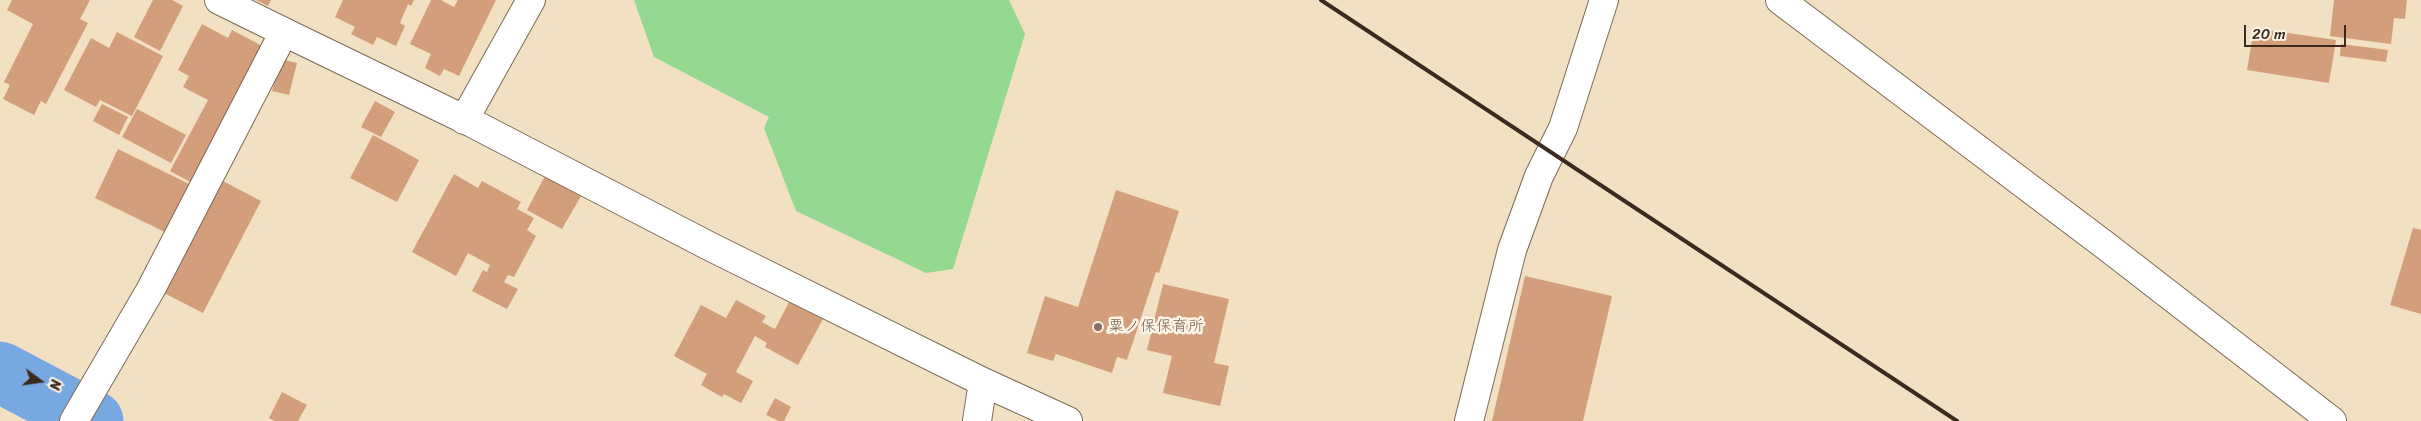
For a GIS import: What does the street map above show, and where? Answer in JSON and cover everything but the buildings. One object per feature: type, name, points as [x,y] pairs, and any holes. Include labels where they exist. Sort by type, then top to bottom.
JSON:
[{"type":"street","points":[[219,0],[464,120],[709,246],[983,382],[1068,421]]},
{"type":"street","points":[[464,120],[530,0]]},
{"type":"street","points":[[1469,421],[1512,250],[1539,176],[1563,128],[1604,0]]},
{"type":"street","points":[[1780,0],[2332,421]]},
{"type":"street","points":[[74,421],[151,289],[284,32]]},
{"type":"street","points":[[977,421],[983,382]]},
{"type":"green space","points":[[634,0],[1009,0],[1025,34],[953,269],[926,273],[796,211],[764,128],[769,117],[654,57]]},
{"type":"waterway","points":[[0,372],[93,421]]},
{"type":"railway","points":[[1321,0],[1957,421]]},
{"type":"place","name":"粟ノ保保育所","points":[[1098,327]]}]
